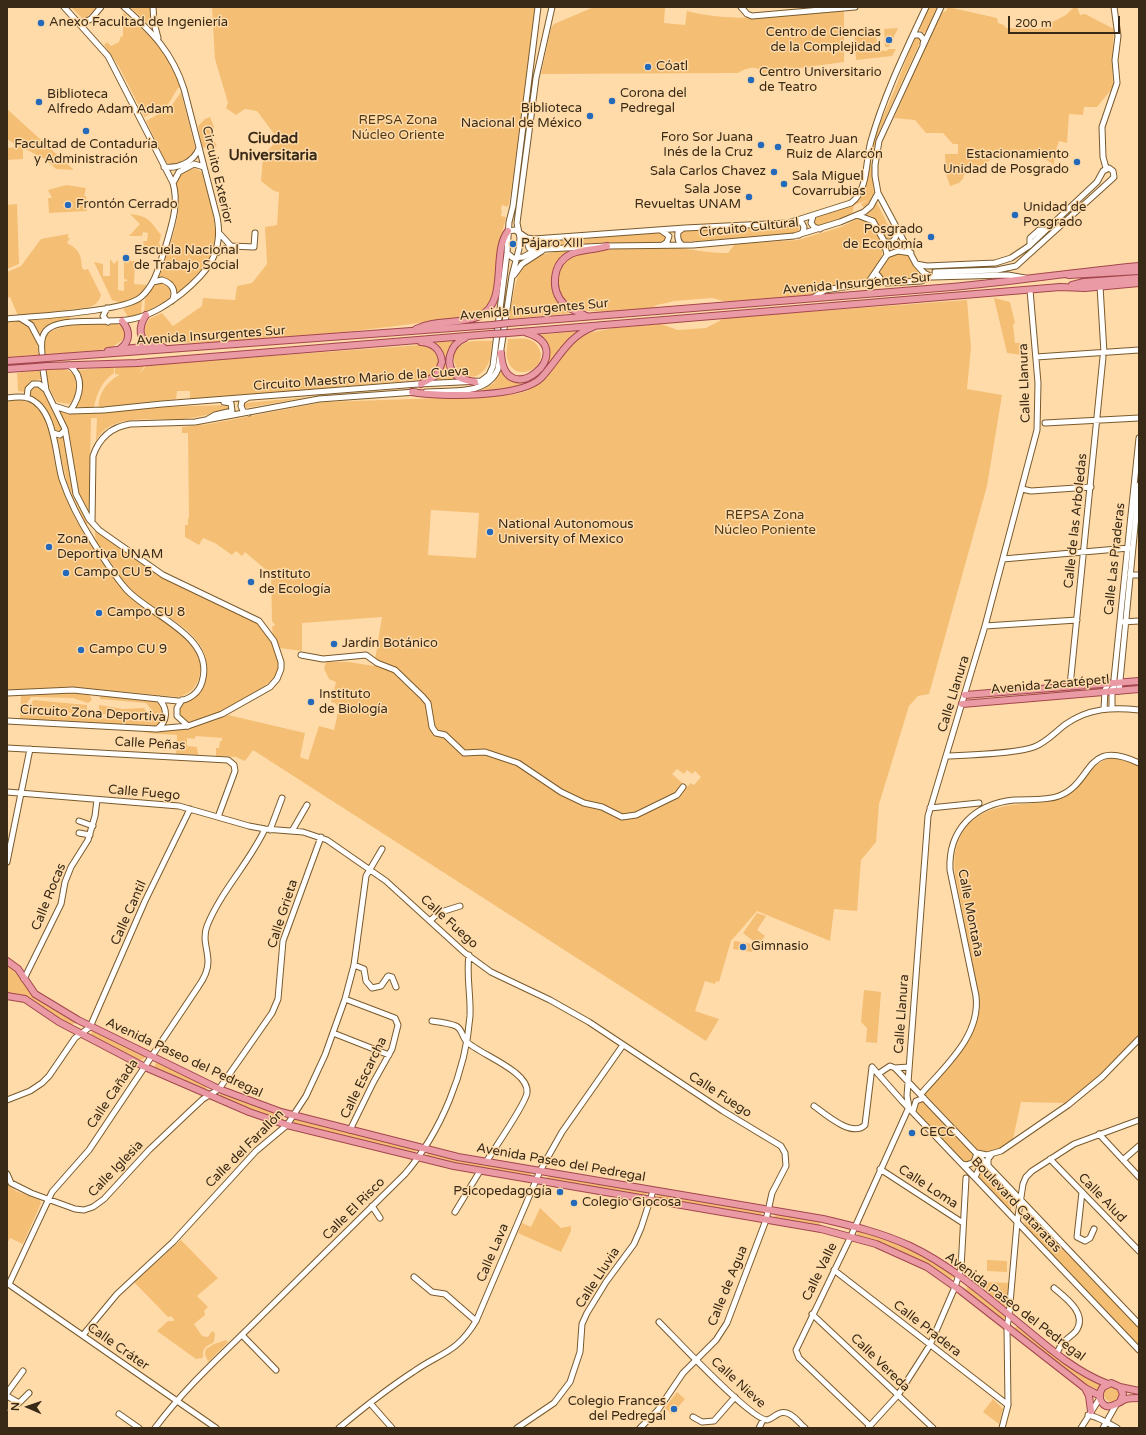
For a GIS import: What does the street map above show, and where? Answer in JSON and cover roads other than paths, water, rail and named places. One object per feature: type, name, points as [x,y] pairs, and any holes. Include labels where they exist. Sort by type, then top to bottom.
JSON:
[{"type":"main road","points":[[412,331],[428,324],[475,318],[488,309],[495,297],[504,240],[508,231]]},
{"type":"main road","points":[[588,317],[570,308],[562,301],[555,287],[556,273],[562,262],[572,254],[607,246]]},
{"type":"main road","name":"Avenida Insurgentes Sur","points":[[7,361],[180,349],[811,299],[985,284],[1077,272],[1139,266]]},
{"type":"main road","name":"Avenida Insurgentes Sur","points":[[1061,275],[1078,276],[1139,271]]},
{"type":"main road","name":"Avenida Insurgentes Sur","points":[[1060,287],[1084,282],[1139,278]]},
{"type":"main road","name":"Avenida Insurgentes Sur","points":[[7,369],[137,362],[523,332],[603,324],[1060,287],[1139,283]]},
{"type":"main road","points":[[146,315],[140,326],[140,332],[144,340],[152,346]]},
{"type":"main road","points":[[120,349],[126,343],[129,334],[127,327],[122,321]]},
{"type":"main road","points":[[412,392],[438,395],[488,393],[523,388],[541,377],[573,338],[587,330],[603,324]]},
{"type":"main road","points":[[501,353],[503,367],[511,376],[524,379],[537,374],[544,364],[545,349],[536,337],[523,332]]},
{"type":"main road","points":[[472,336],[463,338],[454,345],[450,360],[451,368],[455,374],[464,380],[475,382]]},
{"type":"main road","points":[[403,341],[430,344],[439,352],[442,362],[438,374],[434,379],[421,384]]},
{"type":"main road","points":[[87,355],[120,349],[152,346],[180,349]]},
{"type":"main road","name":"Avenida Zacatépetl","points":[[965,695],[1139,681]]},
{"type":"main road","points":[[1032,689],[1033,698]]},
{"type":"main road","name":"Avenida Zacatépetl","points":[[962,704],[1139,689]]},
{"type":"main road","points":[[981,694],[981,702]]},
{"type":"main road","name":"Avenida Paseo del Pedregal","points":[[7,962],[15,967],[35,994],[62,1012],[219,1089],[294,1116],[486,1162],[823,1219],[855,1226],[910,1246],[959,1276],[1086,1375],[1108,1384]]},
{"type":"main road","name":"Avenida Paseo del Pedregal","points":[[7,996],[24,999],[82,1034],[144,1067],[248,1112],[287,1125],[480,1171],[821,1229],[850,1236],[911,1259],[956,1287],[1085,1388],[1100,1397]]},
{"type":"main road","points":[[821,1229],[823,1219]]},
{"type":"main road","points":[[1138,1398],[1106,1406],[1100,1397],[1101,1390],[1108,1384],[1114,1384],[1120,1387],[1139,1391]]},
{"type":"main road","points":[[1118,1404],[1123,1394],[1120,1387]]},
{"type":"main road","points":[[1085,1388],[1090,1396],[1090,1413]]},
{"type":"street","points":[[7,319],[121,306],[137,300],[146,292],[153,282],[173,217],[176,200],[173,183],[108,56],[64,7]]},
{"type":"street","points":[[80,24],[91,19],[101,7]]},
{"type":"street","name":"Circuito Exterior","points":[[41,344],[43,336],[52,326],[76,323],[122,321],[146,315],[171,302],[200,279],[209,267],[216,253],[219,232],[217,217],[178,70],[160,42],[124,7]]},
{"type":"street","points":[[154,7],[154,23],[160,42]]},
{"type":"street","name":"Circuito Maestro Mario de la Cueva","points":[[54,406],[70,411],[104,410],[162,404],[421,384],[475,382],[481,381],[489,375],[493,366],[507,253],[508,231],[538,7]]},
{"type":"street","name":"Circuito Maestro Mario de la Cueva","points":[[92,522],[92,462],[94,452],[101,440],[112,430],[121,426],[205,421],[319,399],[482,387],[495,376],[501,353],[510,285],[520,238],[517,223],[536,80],[552,7]]},
{"type":"street","points":[[741,7],[752,16],[855,7]]},
{"type":"street","name":"Circuito Cultural","points":[[534,239],[685,228],[763,225],[797,221],[851,203],[859,196],[863,187],[873,135],[912,37],[926,7]]},
{"type":"street","points":[[932,277],[924,273],[916,264],[878,193],[875,165],[879,141],[941,7]]},
{"type":"street","points":[[1106,168],[1103,157],[1102,127],[1117,83],[1115,60],[1118,36],[1114,7]]},
{"type":"street","points":[[536,21],[540,29],[546,32]]},
{"type":"street","points":[[917,26],[920,33],[929,32]]},
{"type":"street","points":[[912,37],[916,34],[922,36],[924,41],[923,45]]},
{"type":"street","points":[[164,167],[177,167],[194,158],[198,148]]},
{"type":"street","points":[[173,183],[179,172],[194,164],[204,167]]},
{"type":"street","points":[[916,264],[923,266],[938,266],[995,263],[1011,258],[1035,240],[1044,230],[1089,190],[1097,182],[1103,170],[1106,168]]},
{"type":"street","points":[[936,272],[1007,269],[1016,266],[1114,177],[1113,171],[1106,168]]},
{"type":"street","points":[[1089,190],[1090,194],[1095,195]]},
{"type":"street","name":"Circuito Cultural","points":[[517,257],[523,257],[534,251],[546,249],[607,246],[682,245],[798,235],[858,215],[871,206],[878,193]]},
{"type":"street","points":[[1080,198],[1085,199],[1086,203]]},
{"type":"street","points":[[858,215],[873,221],[884,241],[887,255]]},
{"type":"street","points":[[813,216],[811,219],[814,227],[822,228]]},
{"type":"street","points":[[797,221],[802,223],[804,227],[803,232],[798,235]]},
{"type":"street","points":[[682,245],[677,236],[678,232],[685,228]]},
{"type":"street","points":[[884,241],[890,243],[894,241],[898,229]]},
{"type":"street","points":[[662,230],[667,234],[669,240],[662,245]]},
{"type":"street","points":[[1029,255],[1031,250],[1028,246],[1030,238],[1039,230],[1044,230]]},
{"type":"street","points":[[508,231],[518,231],[525,237],[534,239]]},
{"type":"street","points":[[219,232],[231,246]]},
{"type":"street","points":[[216,253],[231,246],[254,247],[255,233]]},
{"type":"street","points":[[534,239],[528,245],[529,248],[534,251]]},
{"type":"street","points":[[1035,240],[1036,244],[1041,244]]},
{"type":"street","points":[[510,285],[513,277],[522,264],[546,249]]},
{"type":"street","points":[[811,299],[826,290],[868,284],[887,255],[898,251],[911,253]]},
{"type":"street","points":[[507,253],[510,256],[517,257]]},
{"type":"street","points":[[932,277],[938,266]]},
{"type":"street","points":[[876,273],[883,282],[887,283],[921,281],[932,277],[1008,275],[1030,278]]},
{"type":"street","points":[[153,282],[162,280],[171,286],[174,292],[171,302]]},
{"type":"street","name":"Calle de las Arboledas","points":[[1070,686],[1103,355],[1100,286]]},
{"type":"street","name":"Calle Llanura","points":[[911,1109],[907,1102],[908,1082],[927,828],[930,808],[985,626],[1038,424],[1036,357],[1030,290]]},
{"type":"street","points":[[107,308],[103,316],[108,322]]},
{"type":"street","points":[[75,311],[73,319],[76,323]]},
{"type":"street","points":[[20,317],[31,325],[41,344],[42,354]]},
{"type":"street","points":[[1036,357],[1103,355],[1139,350]]},
{"type":"street","points":[[69,365],[74,369],[80,384],[79,394],[70,411]]},
{"type":"street","points":[[46,368],[46,390]]},
{"type":"street","points":[[7,398],[27,398],[28,389],[33,384],[39,384],[46,390],[65,430],[76,494],[82,508],[92,522],[89,525],[83,524]]},
{"type":"street","name":"Circuito Zona Deportiva","points":[[7,693],[73,690],[182,700],[198,690],[203,678],[203,663],[195,644],[185,633],[127,590],[91,538],[63,481],[53,433],[43,410],[27,398]]},
{"type":"street","points":[[248,398],[242,401],[241,406],[244,411],[249,413]]},
{"type":"street","points":[[202,401],[208,404],[230,402],[233,406],[230,412],[213,416],[205,421]]},
{"type":"street","points":[[1045,423],[1139,418]]},
{"type":"street","points":[[53,433],[60,435],[65,430]]},
{"type":"street","name":"Calle Las Praderas","points":[[1122,622],[1139,438]]},
{"type":"street","name":"Calle Las Praderas","points":[[1112,708],[1115,691],[1112,684],[1130,575],[1130,548],[1137,528],[1139,485]]},
{"type":"street","points":[[1022,489],[1031,491],[1091,487]]},
{"type":"street","name":"Circuito Zona Deportiva","points":[[7,721],[156,729],[188,726],[222,714],[273,685],[279,676],[281,665],[274,641],[259,621],[163,575],[98,528],[92,522]]},
{"type":"street","points":[[91,538],[92,531],[98,528]]},
{"type":"street","points":[[1003,559],[1130,548]]},
{"type":"street","points":[[1130,575],[1139,575]]},
{"type":"street","points":[[985,626],[1077,620]]},
{"type":"street","points":[[1122,622],[1139,621]]},
{"type":"street","points":[[301,655],[319,659],[356,654],[370,657],[377,663],[395,670],[423,697],[428,704],[432,727],[436,733],[445,735],[464,753],[476,751],[485,752],[518,763],[561,792],[584,803],[602,807],[622,817],[636,815],[677,795],[683,788]]},
{"type":"street","points":[[1104,709],[1105,692],[1112,684],[1115,691]]},
{"type":"street","points":[[156,729],[163,724],[166,716],[165,707],[159,699]]},
{"type":"street","points":[[182,700],[177,708],[177,716],[179,720],[188,726]]},
{"type":"street","points":[[946,756],[1028,749],[1045,741],[1083,714],[1112,708],[1139,710]]},
{"type":"street","name":"Calle Peñas","points":[[7,748],[228,760],[233,763],[235,771],[218,818]]},
{"type":"street","points":[[7,862],[30,749]]},
{"type":"street","name":"Calle Montaña","points":[[911,1109],[965,1040],[972,1028],[976,1015],[976,996],[950,870],[952,847],[959,831],[974,814],[992,805],[1012,801],[1047,799],[1064,794],[1073,787],[1092,764],[1105,756],[1120,755],[1139,763]]},
{"type":"street","name":"Calle Fuego","points":[[7,792],[160,804],[190,809],[218,818],[267,829],[303,832],[321,837],[370,868],[431,920],[469,955],[491,972],[557,1004],[781,1146],[785,1153],[786,1164],[774,1189],[766,1220]]},
{"type":"street","name":"Calle Cañada","points":[[8,1283],[52,1192],[89,1150],[203,979],[208,962],[204,942],[206,928],[236,874],[267,829],[282,798]]},
{"type":"street","name":"Calle Rocas","points":[[24,979],[61,904],[68,874],[90,835],[93,826],[96,800]]},
{"type":"street","points":[[930,808],[979,803]]},
{"type":"street","points":[[292,831],[307,804]]},
{"type":"street","name":"Calle Cantil","points":[[90,1027],[145,901],[190,809]]},
{"type":"street","points":[[79,821],[93,826]]},
{"type":"street","points":[[79,833],[90,835]]},
{"type":"street","name":"Calle Grieta","points":[[209,1096],[219,1089],[272,1013],[278,999],[283,941],[321,837]]},
{"type":"street","name":"Calle del Farallón","points":[[83,1335],[117,1294],[173,1242],[256,1151],[287,1125],[294,1116],[312,1085],[345,999],[354,965],[363,889],[370,868],[382,849]]},
{"type":"street","points":[[431,920],[438,913],[460,906]]},
{"type":"street","name":"Calle El Risco","points":[[155,1428],[176,1400],[203,1371],[242,1335],[372,1206],[419,1157],[425,1148],[450,1097],[459,1073],[467,1041],[470,1014],[467,967],[469,955]]},
{"type":"street","points":[[354,965],[364,969],[366,981],[372,988],[380,986],[388,976],[392,977],[396,987]]},
{"type":"street","name":"Calle Escarcha","points":[[345,999],[395,1018],[398,1021],[394,1044],[350,1130]]},
{"type":"street","points":[[432,1020],[456,1026],[460,1029],[467,1041],[494,1057],[523,1080],[527,1086],[525,1099],[486,1162]]},
{"type":"street","points":[[7,1100],[42,1083],[49,1076],[75,1038],[90,1027]]},
{"type":"street","points":[[333,1033],[389,1055]]},
{"type":"street","points":[[962,1164],[967,1165],[974,1162],[977,1153],[985,1156],[1005,1149],[1081,1095],[1102,1077],[1139,1039]]},
{"type":"street","name":"Calle Lava","points":[[339,1428],[414,1370],[457,1346],[476,1321],[540,1171],[562,1132],[623,1045]]},
{"type":"street","name":"Boulevard Cataratas","points":[[814,1106],[848,1128],[863,1128],[865,1125],[872,1067],[1017,1223],[1139,1350]]},
{"type":"street","points":[[878,1074],[893,1067],[910,1068]]},
{"type":"street","name":"Boulevard Cataratas","points":[[893,1067],[977,1153],[1139,1324]]},
{"type":"street","name":"Calle Iglesia","points":[[7,1174],[11,1183],[48,1199],[75,1209],[84,1210],[93,1207],[104,1199],[149,1150],[203,1099],[209,1096]]},
{"type":"street","name":"Calle Valle","points":[[869,1427],[797,1356],[796,1348],[855,1226],[880,1169],[911,1109]]},
{"type":"street","points":[[1014,1193],[1032,1171],[1074,1144],[1139,1120]]},
{"type":"street","points":[[1099,1134],[1139,1177]]},
{"type":"street","points":[[1123,1160],[1139,1146]]},
{"type":"street","points":[[975,1178],[979,1169],[988,1165],[988,1159],[992,1154]]},
{"type":"street","name":"Calle Alud","points":[[1050,1159],[1139,1251]]},
{"type":"street","name":"Calle Loma","points":[[880,1169],[963,1223]]},
{"type":"street","points":[[455,1212],[480,1171]]},
{"type":"street","points":[[869,1427],[898,1395],[930,1345],[956,1287],[959,1276],[966,1178]]},
{"type":"street","points":[[1002,1428],[1008,1405],[1007,1327],[1010,1315],[1017,1223],[1022,1184]]},
{"type":"street","name":"Calle Lluvia","points":[[517,1428],[554,1403],[567,1387],[575,1371],[580,1352],[582,1324],[606,1282],[634,1244],[653,1191]]},
{"type":"street","points":[[1082,1192],[1078,1239],[1085,1241],[1090,1238],[1094,1229]]},
{"type":"street","points":[[372,1206],[380,1218]]},
{"type":"street","name":"Calle de Agua","points":[[640,1428],[658,1410],[683,1373],[716,1340],[727,1323],[766,1220]]},
{"type":"street","name":"Calle Pradera","points":[[834,1270],[1008,1405]]},
{"type":"street","points":[[414,1276],[432,1292],[445,1294],[476,1321]]},
{"type":"street","name":"Calle Cráter","points":[[8,1283],[216,1428]]},
{"type":"street","points":[[1054,1288],[1072,1304],[1078,1312],[1080,1320],[1076,1331],[1062,1343],[1057,1353]]},
{"type":"street","name":"Calle Vereda","points":[[812,1314],[933,1428]]},
{"type":"street","name":"Calle Nieve","points":[[659,1322],[697,1360],[709,1375],[763,1420],[769,1420],[779,1413],[786,1413],[791,1415],[805,1428]]},
{"type":"street","points":[[242,1335],[276,1370]]},
{"type":"street","points":[[7,1393],[23,1371]]},
{"type":"street","points":[[7,1396],[19,1403],[29,1393]]},
{"type":"street","points":[[693,1417],[702,1422],[714,1421],[735,1397]]},
{"type":"street","points":[[1081,1428],[1100,1397]]},
{"type":"street","points":[[370,1403],[392,1428]]},
{"type":"street","points":[[1104,1426],[1118,1404]]},
{"type":"street","points":[[1090,1413],[1096,1416],[1104,1426],[1117,1428]]},
{"type":"street","points":[[119,1414],[139,1428]]},
{"type":"street","points":[[759,1428],[763,1420]]},
{"type":"place","name":"Anexo Facultad de Ingeniería","points":[[41,23]]},
{"type":"place","name":"Centro de Ciencias de la Complejidad","points":[[889,40]]},
{"type":"place","name":"Cóatl","points":[[648,67]]},
{"type":"place","name":"Centro Universitario de Teatro","points":[[751,80]]},
{"type":"place","name":"Corona del Pedregal","points":[[612,101]]},
{"type":"place","name":"Biblioteca Alfredo Adam Adam","points":[[39,102]]},
{"type":"place","name":"Biblioteca Nacional de México","points":[[590,116]]},
{"type":"place","name":"Facultad de Contaduría y Administración","points":[[86,131]]},
{"type":"place","name":"Foro Sor Juana Inés de la Cruz","points":[[761,145]]},
{"type":"place","name":"Teatro Juan Ruiz de Alarcón","points":[[778,147]]},
{"type":"place","name":"Estacionamiento Unidad de Posgrado","points":[[1077,162]]},
{"type":"place","name":"Sala Carlos Chavez","points":[[774,172]]},
{"type":"place","name":"Sala Miguel Covarrubias","points":[[784,184]]},
{"type":"place","name":"Sala Jose Revueltas UNAM","points":[[749,197]]},
{"type":"place","name":"Frontón Cerrado","points":[[68,205]]},
{"type":"place","name":"Unidad de Posgrado","points":[[1015,215]]},
{"type":"place","name":"Posgrado de Economía","points":[[931,237]]},
{"type":"place","name":"Pájaro XIII","points":[[513,244]]},
{"type":"place","name":"Escuela Nacional de Trabajo Social","points":[[126,258]]},
{"type":"place","name":"National Autonomous University of Mexico","points":[[490,532]]},
{"type":"place","name":"Zona Deportiva UNAM","points":[[49,547]]},
{"type":"place","name":"Campo CU 5","points":[[66,573]]},
{"type":"place","name":"Instituto de Ecología","points":[[251,582]]},
{"type":"place","name":"Campo CU 8","points":[[99,613]]},
{"type":"place","name":"Jardín Botánico","points":[[334,644]]},
{"type":"place","name":"Campo CU 9","points":[[81,650]]},
{"type":"place","name":"Instituto de Biología","points":[[311,702]]},
{"type":"place","name":"Gimnasio","points":[[743,947]]},
{"type":"place","name":"CECC","points":[[912,1133]]},
{"type":"place","name":"Psicopedagogía","points":[[560,1192]]},
{"type":"place","name":"Colegio Giocosa","points":[[574,1203]]},
{"type":"place","name":"Colegio Frances del Pedregal","points":[[674,1409]]},
{"type":"district","name":"Ciudad Universitaria","points":[[273,148]]},
{"type":"park label","name":"REPSA Zona Núcleo Oriente","points":[[398,128]]},
{"type":"park label","name":"REPSA Zona Núcleo Poniente","points":[[765,524]]}]
